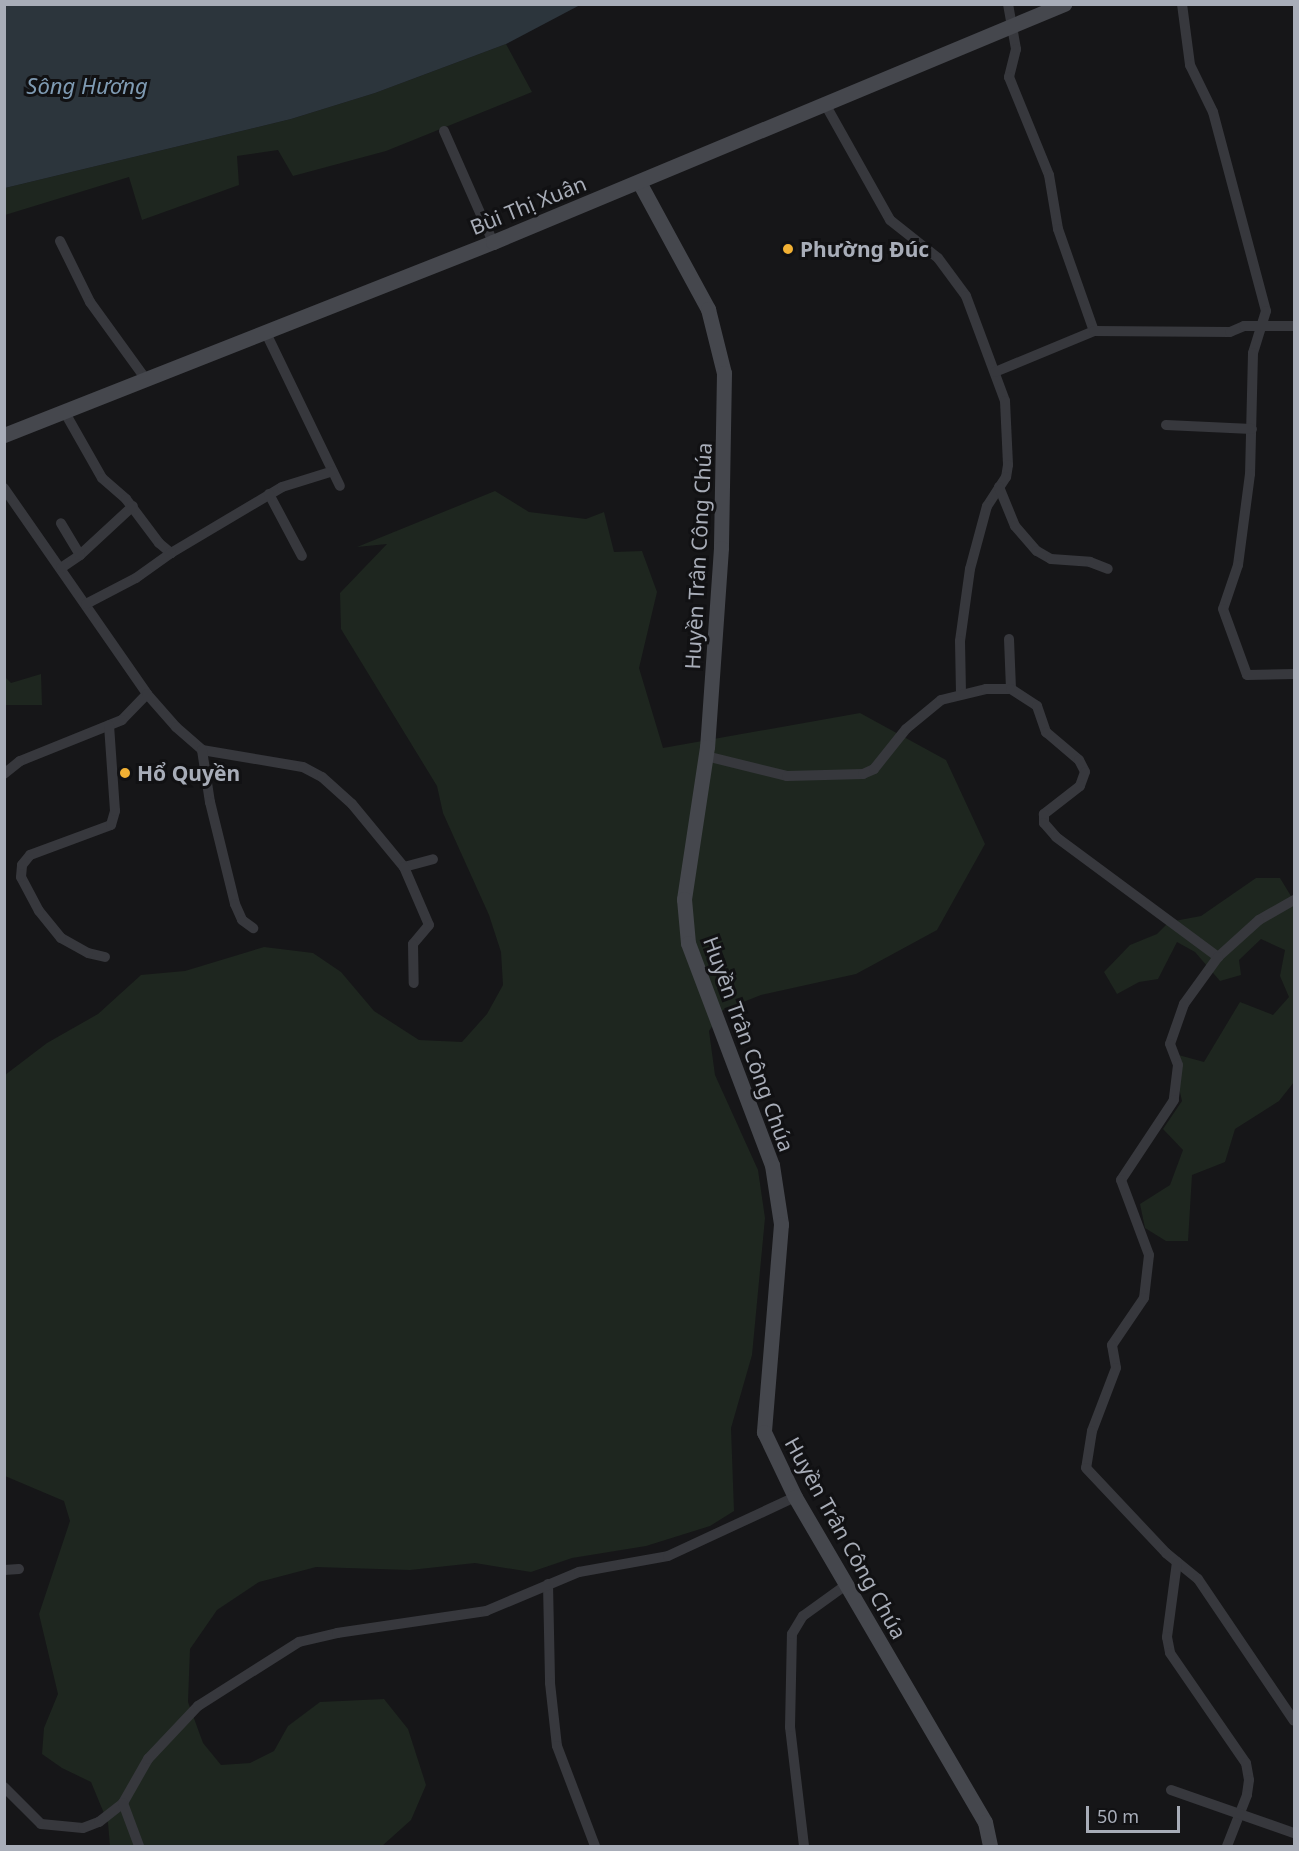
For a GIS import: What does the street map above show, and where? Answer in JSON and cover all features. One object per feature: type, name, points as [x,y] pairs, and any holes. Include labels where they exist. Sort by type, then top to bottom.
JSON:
[{"type":"street","points":[[1008,4],[1014,24],[1016,49],[1009,77],[1049,175],[1058,229],[1094,331]]},
{"type":"street","name":"Bùi Thị Xuân","points":[[4,435],[493,242],[1064,4]]},
{"type":"street","points":[[1182,4],[1190,65],[1213,112],[1266,311],[1259,326],[1253,353],[1250,474],[1238,565],[1223,609],[1247,675],[1294,674]]},
{"type":"street","points":[[825,104],[890,220],[938,258],[966,296],[1005,401],[1009,456],[1006,477],[987,506],[970,569],[960,641],[961,693]]},
{"type":"street","points":[[444,131],[493,242]]},
{"type":"street","name":"Huyền Trân Công Chúa","points":[[639,182],[708,309],[724,373],[722,548],[706,756],[684,898],[688,943],[772,1165],[781,1224],[764,1432],[795,1497],[985,1822],[990,1846]]},
{"type":"street","points":[[60,241],[95,310],[145,378]]},
{"type":"street","points":[[995,372],[1094,331],[1230,332],[1259,326],[1294,326]]},
{"type":"street","points":[[265,331],[340,486]]},
{"type":"street","points":[[64,411],[102,478],[133,506],[159,543],[171,553]]},
{"type":"street","points":[[1166,425],[1252,429]]},
{"type":"street","points":[[86,604],[136,578],[171,553],[269,495],[333,471]]},
{"type":"street","points":[[999,487],[1015,526],[1037,551],[1051,559],[1090,562],[1108,569]]},
{"type":"street","points":[[4,488],[147,694],[176,727],[202,750],[303,767],[322,777],[352,804],[404,867],[429,926],[413,944],[414,983]]},
{"type":"street","points":[[269,495],[302,556]]},
{"type":"street","points":[[61,568],[80,555],[133,506]]},
{"type":"street","points":[[61,523],[80,555]]},
{"type":"street","points":[[1009,639],[1011,689]]},
{"type":"street","points":[[706,756],[767,773],[862,774],[877,766],[924,713],[961,693],[1011,689],[1037,706],[1046,732],[1079,760],[1086,772],[1080,786],[1044,814],[1044,823],[1056,837],[1218,957]]},
{"type":"street","points":[[4,774],[20,761],[122,720],[147,694]]},
{"type":"street","points":[[105,957],[88,953],[61,938],[39,911],[21,877],[22,865],[30,855],[111,825],[115,811],[110,725]]},
{"type":"street","points":[[202,750],[210,802],[235,904],[242,920],[253,928]]},
{"type":"street","points":[[404,867],[433,859]]},
{"type":"street","points":[[1294,900],[1259,920],[1218,957],[1184,1004],[1170,1044],[1178,1065],[1174,1100],[1121,1180],[1149,1255],[1148,1266],[1144,1298],[1112,1346],[1116,1368],[1092,1431],[1086,1468],[1177,1562],[1198,1579],[1294,1721]]},
{"type":"street","points":[[4,1787],[29,1815],[54,1828],[83,1828],[99,1822],[123,1803],[148,1759],[198,1706],[299,1642],[337,1633],[486,1611],[579,1572],[668,1556],[795,1497]]},
{"type":"street","points":[[1177,1562],[1167,1637],[1170,1653],[1246,1763],[1247,1795],[1227,1846]]},
{"type":"street","points":[[4,1570],[20,1569]]},
{"type":"street","points":[[548,1584],[550,1683],[556,1746],[595,1846]]},
{"type":"street","points":[[804,1846],[790,1727],[792,1634],[803,1616],[846,1585]]},
{"type":"street","points":[[1171,1790],[1294,1833]]},
{"type":"street","points":[[123,1803],[139,1846]]},
{"type":"shaded area","points":[[506,44],[532,92],[386,151],[293,176],[278,150],[237,156],[239,185],[142,220],[129,177],[5,215],[5,188],[291,119],[375,93]]},
{"type":"shaded area","points":[[495,491],[529,512],[586,519],[604,512],[614,552],[642,551],[657,592],[639,668],[663,748],[860,713],[946,760],[985,844],[937,930],[856,974],[761,995],[723,1010],[709,1031],[715,1075],[758,1170],[765,1218],[752,1355],[731,1428],[734,1511],[710,1526],[646,1546],[572,1558],[531,1572],[475,1563],[410,1570],[316,1567],[259,1582],[217,1610],[190,1649],[188,1702],[203,1743],[221,1765],[250,1763],[274,1751],[288,1726],[320,1702],[384,1699],[408,1729],[426,1785],[411,1820],[382,1846],[110,1846],[108,1823],[91,1782],[62,1768],[42,1754],[44,1728],[58,1694],[39,1614],[70,1521],[64,1501],[5,1476],[5,1075],[47,1043],[98,1014],[141,975],[185,971],[264,947],[313,953],[341,972],[374,1011],[419,1040],[462,1042],[487,1014],[503,985],[501,952],[489,915],[443,813],[437,786],[341,629],[340,593],[387,544],[357,547]]},
{"type":"shaded area","points":[[41,674],[42,705],[5,705],[5,677],[11,683]]},
{"type":"shaded area","points":[[1256,878],[1280,878],[1294,901],[1294,1082],[1279,1101],[1235,1129],[1225,1162],[1192,1175],[1188,1241],[1166,1241],[1145,1228],[1140,1204],[1170,1185],[1183,1150],[1163,1129],[1182,1101],[1171,1053],[1204,1062],[1240,1002],[1273,1015],[1289,997],[1280,976],[1285,950],[1261,939],[1239,960],[1241,975],[1220,981],[1195,952],[1177,942],[1158,979],[1139,982],[1117,994],[1104,972],[1130,945],[1157,934],[1169,922],[1201,916]]},
{"type":"water","name":"Sông Hương","points":[[5,4],[580,5],[506,44],[375,93],[291,119],[5,188]]},
{"type":"place","name":"Phường Đúc","points":[[788,249]]},
{"type":"place","name":"Hổ Quyền","points":[[125,773]]}]
